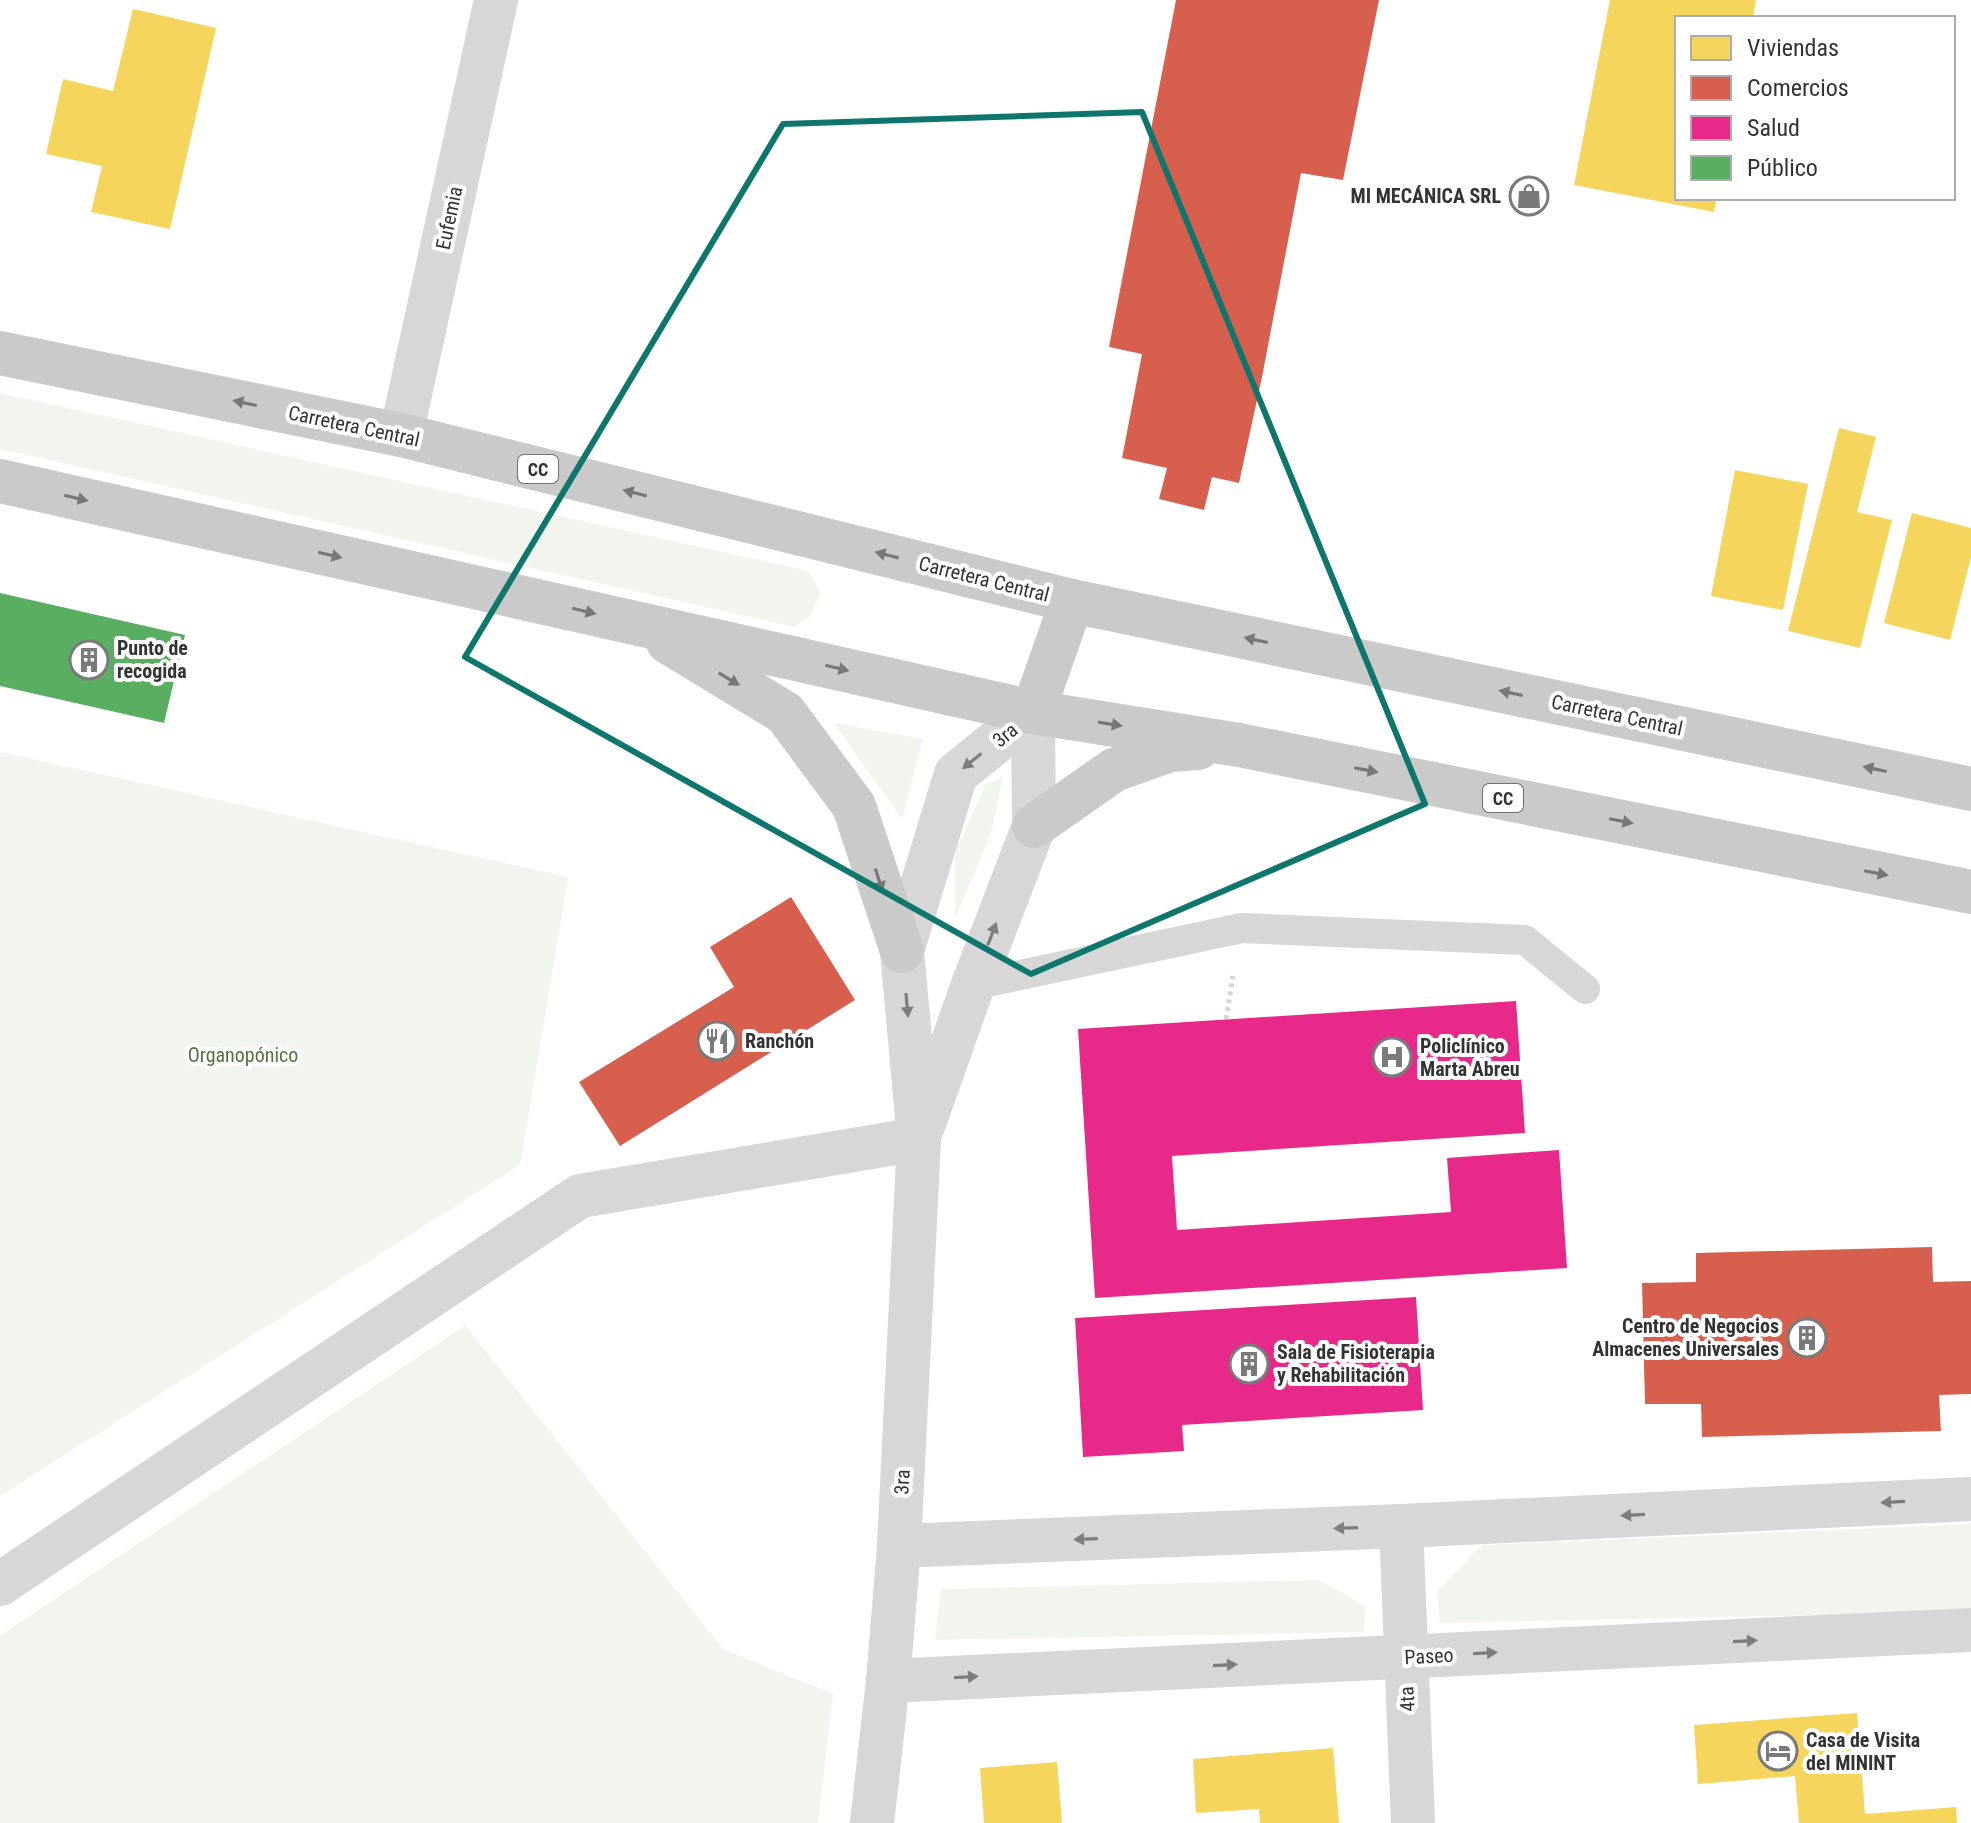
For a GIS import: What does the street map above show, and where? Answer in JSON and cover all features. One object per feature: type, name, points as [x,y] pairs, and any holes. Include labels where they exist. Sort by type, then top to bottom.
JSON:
[{"type":"main road","name":"Carretera Central","points":[[0,353],[401,435],[1072,601],[1971,789]]},
{"type":"main road","name":"CC","points":[[0,481],[1033,712],[1239,745],[1971,892]]},
{"type":"main road","points":[[1033,712],[1072,601]]},
{"type":"main road","points":[[638,624],[785,713],[854,806],[902,951]]},
{"type":"main road","points":[[1034,826],[1114,770],[1170,750],[1239,745]]},
{"type":"street","name":"Eufemia","points":[[401,435],[496,0]]},
{"type":"street","name":"3ra","points":[[919,1139],[973,985],[1034,826],[1033,712]]},
{"type":"street","name":"3ra","points":[[872,1823],[899,1546],[919,1139],[902,951],[956,774],[1033,712]]},
{"type":"street","points":[[0,1584],[580,1196],[919,1139]]},
{"type":"street","points":[[899,1546],[1971,1499]]},
{"type":"street","name":"4ta","points":[[1401,1526],[1413,1823]]},
{"type":"street","name":"Paseo","points":[[888,1681],[1971,1630]]},
{"type":"lane","points":[[973,985],[1242,928],[1525,940],[1585,989]]},
{"type":"highlighted area","points":[[1142,112],[1425,804],[1031,974],[465,657],[783,124]]},
{"type":"green space","points":[[0,393],[809,571],[820,593],[811,615],[795,627],[0,449]]},
{"type":"green space","points":[[834,723],[923,739],[902,819]]},
{"type":"green space","name":"Organopónico","points":[[0,752],[568,877],[520,1165],[0,1496]]},
{"type":"green space","points":[[1003,777],[991,833],[955,919],[955,852],[986,784]]},
{"type":"green space","points":[[465,1325],[723,1649],[833,1694],[818,1823],[0,1823],[0,1635]]},
{"type":"green space","points":[[1971,1524],[1971,1612],[1440,1623],[1437,1591],[1482,1545]]},
{"type":"green space","points":[[1318,1580],[1366,1606],[1364,1632],[935,1640],[941,1589]]},
{"type":"building: Viviendas","points":[[1610,0],[1756,0],[1753,16],[1675,16],[1675,200],[1717,200],[1714,212],[1574,185]]},
{"type":"building: Viviendas","points":[[133,9],[216,28],[170,229],[91,212],[102,166],[46,154],[63,79],[113,91]]},
{"type":"building: Viviendas","points":[[1839,428],[1876,437],[1857,512],[1892,520],[1860,648],[1788,631]]},
{"type":"building: Viviendas","points":[[1735,470],[1808,484],[1783,610],[1711,596]]},
{"type":"building: Viviendas","points":[[1912,513],[1971,528],[1971,557],[1950,640],[1884,623]]},
{"type":"building: Viviendas","name":"Casa de Visita del MININT","points":[[1857,1713],[1865,1814],[1956,1807],[1957,1823],[1799,1823],[1795,1776],[1698,1784],[1694,1725]]},
{"type":"building: Viviendas","points":[[1333,1748],[1339,1823],[1260,1823],[1259,1809],[1196,1813],[1193,1759]]},
{"type":"building: Viviendas","points":[[1057,1762],[1062,1823],[984,1823],[980,1768]]},
{"type":"building: Comercios","points":[[1176,0],[1379,0],[1343,180],[1301,173],[1239,483],[1212,477],[1204,510],[1159,499],[1167,468],[1122,458],[1142,354],[1109,347]]},
{"type":"building: Comercios","name":"Ranchón","points":[[791,897],[855,1000],[620,1146],[579,1082],[734,987],[710,947]]},
{"type":"building: Comercios","name":"Centro de Negocios Almacenes Universales","points":[[1932,1247],[1933,1282],[1971,1281],[1971,1394],[1939,1395],[1941,1431],[1702,1437],[1701,1404],[1645,1404],[1642,1283],[1696,1282],[1696,1253]]},
{"type":"building: Salud","points":[[1516,1001],[1525,1133],[1172,1156],[1177,1230],[1451,1212],[1447,1158],[1559,1150],[1567,1268],[1095,1298],[1078,1029]]},
{"type":"building: Salud","name":"Sala de Fisioterapia y Rehabilitación","points":[[1416,1297],[1423,1410],[1182,1425],[1184,1451],[1083,1457],[1075,1318]]},
{"type":"building: Público","name":"Punto de recogida","points":[[0,593],[185,635],[164,723],[0,686]]},
{"type":"place","name":"MI MECÁNICA SRL","points":[[1529,196]]},
{"type":"place","name":"Punto de recogida","points":[[89,660]]},
{"type":"place","name":"Ranchón","points":[[717,1041]]},
{"type":"place","name":"Policlínico Marta Abreu","points":[[1392,1057]]},
{"type":"place","name":"Centro de Negocios Almacenes Universales","points":[[1807,1338]]},
{"type":"place","name":"Sala de Fisioterapia y Rehabilitación","points":[[1249,1364]]},
{"type":"place","name":"Casa de Visita del MININT","points":[[1778,1751]]}]
